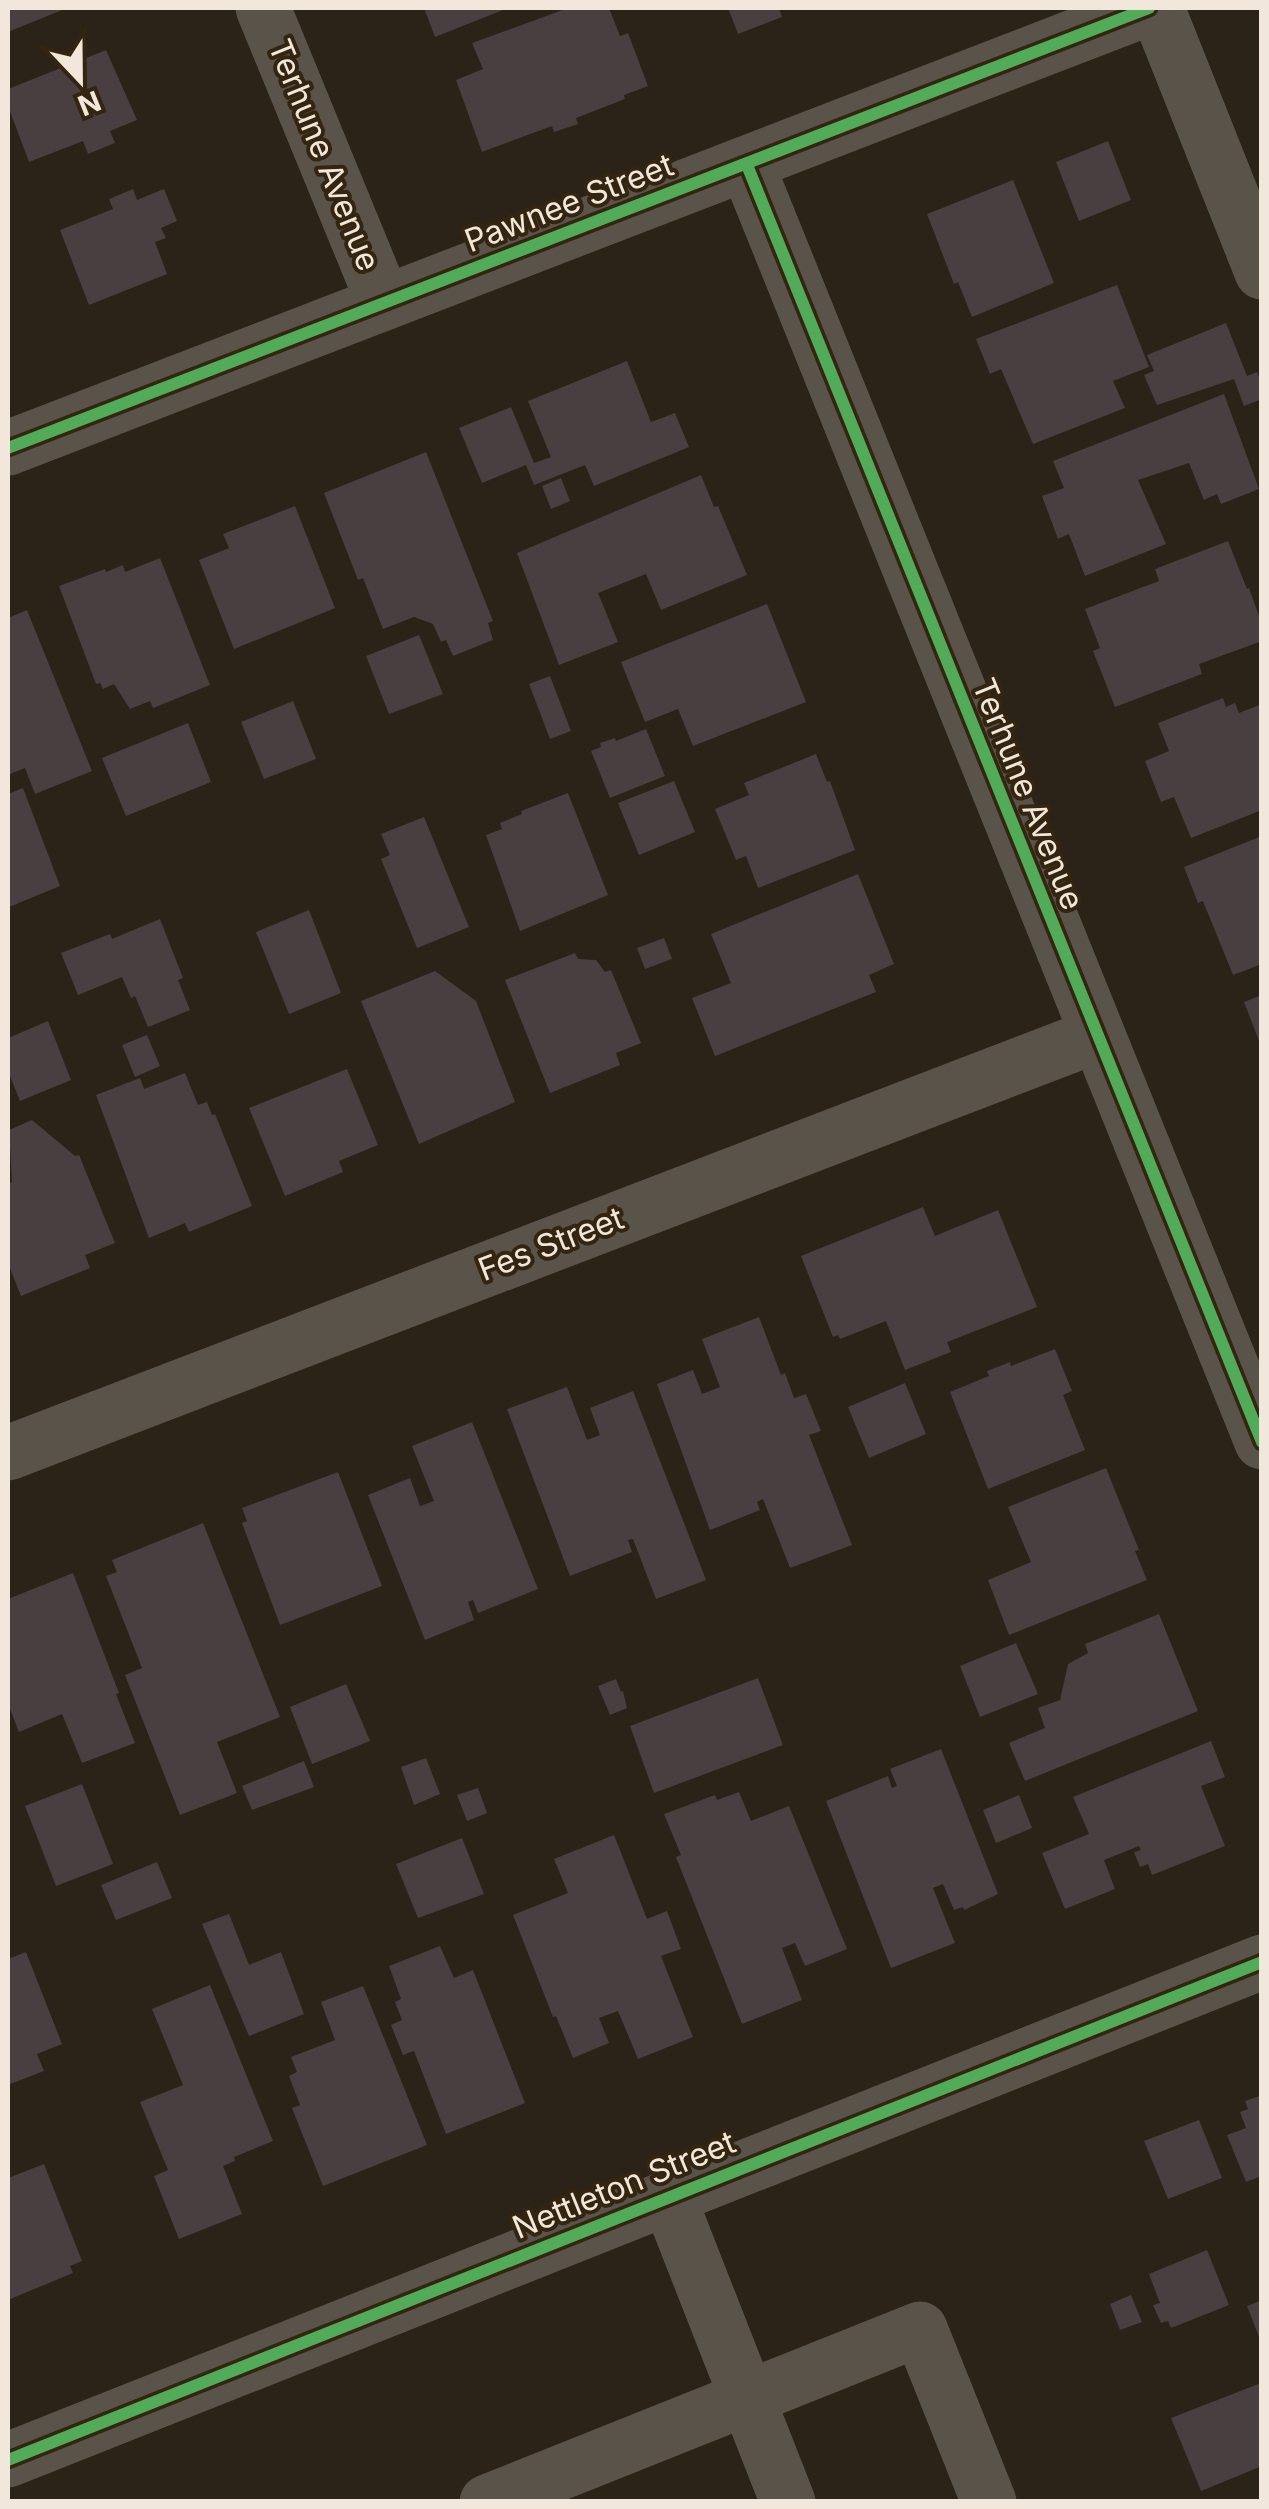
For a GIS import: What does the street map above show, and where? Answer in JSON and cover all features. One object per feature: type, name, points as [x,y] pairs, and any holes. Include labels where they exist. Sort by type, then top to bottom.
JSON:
[{"type":"street","name":"Terhune Avenue","points":[[263,8],[384,302]]},
{"type":"street","name":"Pawnee Street","points":[[8,448],[747,165],[1136,10]]},
{"type":"street","points":[[1136,10],[1262,272]]},
{"type":"street","name":"Terhune Avenue","points":[[747,165],[1095,1036],[1262,1442]]},
{"type":"street","name":"Fes Street","points":[[8,1453],[1095,1036]]},
{"type":"street","name":"Nettleton Street","points":[[8,2460],[1262,1962]]},
{"type":"street","points":[[668,2196],[788,2502]]},
{"type":"street","points":[[488,2502],[920,2330],[990,2502]]},
{"type":"building","points":[[8,8],[67,8],[8,32]]},
{"type":"building","points":[[424,8],[508,8],[435,37]]},
{"type":"building","points":[[568,8],[609,8],[620,36],[628,33],[648,86],[576,118],[578,124],[554,132],[552,126],[482,152],[456,80],[483,69],[472,43]]},
{"type":"building","points":[[728,8],[779,8],[782,17],[738,34]]},
{"type":"building","points":[[106,50],[137,120],[110,131],[115,143],[88,154],[83,141],[29,162],[8,106],[8,89]]},
{"type":"building","points":[[1108,141],[1131,200],[1079,221],[1056,162]]},
{"type":"building","points":[[1013,180],[1054,283],[972,317],[958,282],[954,284],[927,214]]},
{"type":"building","points":[[133,189],[137,200],[164,189],[177,221],[161,228],[166,238],[155,242],[167,274],[89,305],[60,230],[113,209],[109,199]]},
{"type":"building","points":[[1117,285],[1149,367],[1113,381],[1125,408],[1033,444],[1001,369],[990,374],[976,339]]},
{"type":"building","points":[[1226,323],[1247,376],[1257,372],[1262,399],[1244,406],[1234,379],[1157,405],[1144,375],[1154,371],[1147,355]]},
{"type":"building","points":[[627,361],[651,422],[675,413],[689,447],[594,486],[585,465],[534,485],[526,465],[482,483],[459,428],[511,407],[534,463],[551,457],[528,401]]},
{"type":"building","points":[[1224,394],[1259,489],[1221,504],[1217,494],[1204,500],[1189,463],[1138,480],[1166,544],[1085,576],[1069,534],[1058,539],[1042,496],[1064,488],[1053,461]]},
{"type":"building","points":[[426,452],[493,621],[488,623],[493,640],[453,656],[433,624],[414,617],[383,629],[363,578],[358,580],[324,493]]},
{"type":"building","points":[[701,475],[747,575],[661,610],[646,574],[598,593],[618,642],[559,665],[517,553]]},
{"type":"building","points":[[561,478],[570,501],[551,509],[542,486]]},
{"type":"building","points":[[295,506],[335,608],[234,649],[199,560],[229,548],[223,534]]},
{"type":"building","points":[[1228,541],[1259,616],[1262,615],[1262,641],[1199,664],[1202,674],[1115,707],[1093,651],[1100,648],[1085,609],[1159,581],[1155,569]]},
{"type":"building","points":[[160,558],[210,685],[153,708],[150,701],[130,709],[114,684],[103,689],[100,683],[96,684],[59,586],[123,565],[125,572]]},
{"type":"building","points":[[767,604],[806,702],[693,746],[678,709],[645,722],[621,662]]},
{"type":"building","points":[[27,610],[92,771],[35,794],[25,768],[8,775],[8,618]]},
{"type":"building","points":[[419,635],[443,694],[389,714],[366,656]]},
{"type":"building","points":[[550,676],[571,731],[550,739],[529,684]]},
{"type":"building","points":[[1223,698],[1226,707],[1235,703],[1239,713],[1262,704],[1262,810],[1191,838],[1174,797],[1161,802],[1145,761],[1169,751],[1158,723]]},
{"type":"building","points":[[293,701],[316,759],[264,779],[241,722]]},
{"type":"building","points":[[188,723],[211,782],[126,816],[102,758]]},
{"type":"building","points":[[646,729],[665,776],[610,798],[591,751],[601,747],[600,743]]},
{"type":"building","points":[[816,754],[855,850],[758,888],[746,856],[736,860],[715,809],[749,795],[744,783]]},
{"type":"building","points":[[674,781],[695,832],[639,855],[618,803]]},
{"type":"building","points":[[23,788],[60,886],[9,907],[8,794]]},
{"type":"building","points":[[568,793],[608,895],[520,931],[486,835],[502,829],[500,823],[522,814],[521,811]]},
{"type":"building","points":[[424,817],[469,927],[417,948],[381,859],[390,855],[381,834]]},
{"type":"building","points":[[1262,836],[1262,964],[1233,975],[1203,901],[1198,903],[1184,867]]},
{"type":"building","points":[[858,874],[894,964],[869,975],[876,992],[715,1056],[692,998],[731,983],[711,934]]},
{"type":"building","points":[[309,910],[341,993],[289,1014],[256,932]]},
{"type":"building","points":[[160,919],[183,978],[178,980],[190,1010],[148,1027],[122,977],[78,995],[61,953],[110,934],[112,939]]},
{"type":"building","points":[[664,938],[672,959],[645,969],[637,948]]},
{"type":"building","points":[[575,953],[578,959],[596,960],[605,972],[611,970],[641,1043],[616,1053],[620,1065],[550,1093],[505,980]]},
{"type":"building","points":[[435,971],[476,1001],[515,1102],[419,1144],[361,1001]]},
{"type":"building","points":[[1262,995],[1262,1046],[1261,1046],[1244,1002]]},
{"type":"building","points":[[48,1021],[71,1080],[20,1101],[8,1071],[8,1038]]},
{"type":"building","points":[[147,1035],[160,1066],[135,1077],[122,1045]]},
{"type":"building","points":[[347,1069],[378,1145],[339,1161],[343,1172],[285,1196],[249,1108]]},
{"type":"building","points":[[185,1073],[198,1105],[207,1102],[212,1115],[215,1114],[252,1206],[189,1232],[185,1223],[149,1238],[96,1095],[140,1078],[144,1089]]},
{"type":"building","points":[[32,1120],[75,1156],[79,1155],[115,1243],[85,1255],[90,1268],[21,1296],[8,1263],[8,1184],[12,1182],[9,1130]]},
{"type":"building","points":[[923,1207],[935,1236],[998,1210],[1037,1307],[947,1342],[951,1352],[905,1370],[886,1321],[840,1339],[838,1335],[833,1337],[801,1256]]},
{"type":"building","points":[[759,1317],[794,1398],[806,1394],[821,1431],[809,1435],[852,1545],[790,1568],[763,1499],[757,1502],[760,1510],[710,1530],[657,1384],[693,1370],[702,1394],[720,1387],[702,1339]]},
{"type":"building","points":[[1055,1349],[1072,1391],[1063,1395],[1085,1450],[988,1489],[950,1392],[989,1376],[987,1371]]},
{"type":"building","points":[[905,1383],[926,1434],[869,1458],[848,1407]]},
{"type":"building","points":[[567,1387],[587,1440],[600,1435],[590,1408],[633,1391],[706,1580],[656,1599],[633,1539],[628,1540],[632,1552],[570,1576],[507,1409]]},
{"type":"building","points":[[472,1422],[538,1589],[478,1613],[473,1600],[468,1602],[474,1620],[425,1640],[368,1495],[410,1478],[420,1506],[434,1501],[412,1446]]},
{"type":"building","points":[[1106,1468],[1147,1580],[1009,1635],[988,1580],[1031,1562],[1008,1507]]},
{"type":"building","points":[[338,1472],[382,1586],[280,1625],[242,1523],[247,1521],[242,1508]]},
{"type":"building","points":[[203,1523],[280,1717],[217,1742],[237,1793],[180,1815],[125,1675],[142,1668],[106,1576],[117,1572],[112,1560]]},
{"type":"building","points":[[73,1573],[135,1743],[82,1763],[62,1714],[19,1732],[8,1704],[8,1599]]},
{"type":"building","points":[[1159,1614],[1198,1711],[1025,1781],[1009,1743],[1045,1728],[1038,1708],[1060,1700],[1068,1664],[1088,1653],[1085,1644]]},
{"type":"building","points":[[1016,1643],[1038,1694],[980,1717],[960,1666]]},
{"type":"building","points":[[758,1678],[783,1745],[654,1793],[630,1726]]},
{"type":"building","points":[[616,1679],[627,1708],[610,1715],[598,1686]]},
{"type":"building","points":[[346,1684],[370,1741],[312,1764],[290,1707]]},
{"type":"building","points":[[1211,1741],[1225,1777],[1201,1786],[1225,1846],[1152,1875],[1148,1864],[1140,1867],[1134,1852],[1141,1850],[1139,1846],[1104,1860],[1115,1889],[1065,1909],[1042,1853],[1089,1834],[1073,1797]]},
{"type":"building","points":[[941,1749],[998,1894],[964,1910],[954,1910],[943,1884],[933,1888],[955,1943],[891,1968],[826,1801],[888,1776],[892,1788],[897,1786],[890,1769]]},
{"type":"building","points":[[426,1758],[440,1794],[414,1805],[401,1767]]},
{"type":"building","points":[[304,1761],[314,1787],[252,1810],[242,1786]]},
{"type":"building","points":[[82,1784],[113,1864],[56,1886],[25,1806]]},
{"type":"building","points":[[478,1788],[487,1813],[467,1821],[457,1795]]},
{"type":"building","points":[[739,1792],[751,1821],[789,1806],[847,1949],[805,1966],[795,1943],[782,1948],[802,2000],[742,2024],[676,1857],[681,1855],[664,1814],[715,1795],[717,1800]]},
{"type":"building","points":[[1019,1795],[1032,1828],[996,1843],[983,1810]]},
{"type":"building","points":[[614,1835],[647,1919],[667,1911],[681,1949],[661,1956],[693,2037],[638,2059],[618,2011],[599,2018],[609,2043],[573,2058],[513,1915],[568,1893],[554,1859]]},
{"type":"building","points":[[462,1838],[484,1894],[418,1918],[396,1864]]},
{"type":"building","points":[[157,1862],[172,1898],[116,1920],[101,1885]]},
{"type":"building","points":[[229,1914],[249,1965],[281,1952],[304,2014],[249,2036],[202,1924]]},
{"type":"building","points":[[440,1946],[454,1978],[473,1970],[525,2103],[446,2134],[414,2051],[403,2055],[391,2025],[402,2020],[395,2002],[401,1999],[389,1966]]},
{"type":"building","points":[[26,1952],[62,2044],[37,2054],[44,2071],[8,2085],[8,1959]]},
{"type":"building","points":[[210,1985],[273,2141],[234,2157],[235,2161],[223,2166],[242,2214],[179,2239],[154,2176],[168,2170],[140,2102],[183,2085],[152,2009]]},
{"type":"building","points":[[363,1986],[427,2145],[323,2186],[292,2108],[300,2105],[289,2076],[297,2072],[291,2057],[335,2040],[321,2002]]},
{"type":"building","points":[[1262,2095],[1262,2176],[1246,2182],[1227,2135],[1246,2128],[1240,2112],[1248,2109],[1245,2101]]},
{"type":"building","points":[[1199,2120],[1222,2178],[1168,2199],[1144,2141]]},
{"type":"building","points":[[44,2164],[82,2261],[70,2266],[73,2273],[8,2300],[8,2178]]},
{"type":"building","points":[[1207,2250],[1229,2305],[1171,2328],[1168,2321],[1161,2323],[1153,2305],[1160,2303],[1149,2274]]},
{"type":"building","points":[[1131,2295],[1142,2322],[1120,2330],[1110,2304]]},
{"type":"building","points":[[1262,2300],[1262,2342],[1261,2342],[1247,2306]]},
{"type":"building","points":[[1261,2383],[1262,2466],[1201,2491],[1171,2418]]},
{"type":"cycle path","points":[[8,448],[1149,8]]},
{"type":"cycle path","points":[[747,165],[1262,1442]]},
{"type":"cycle path","points":[[8,2460],[1262,1962]]}]
